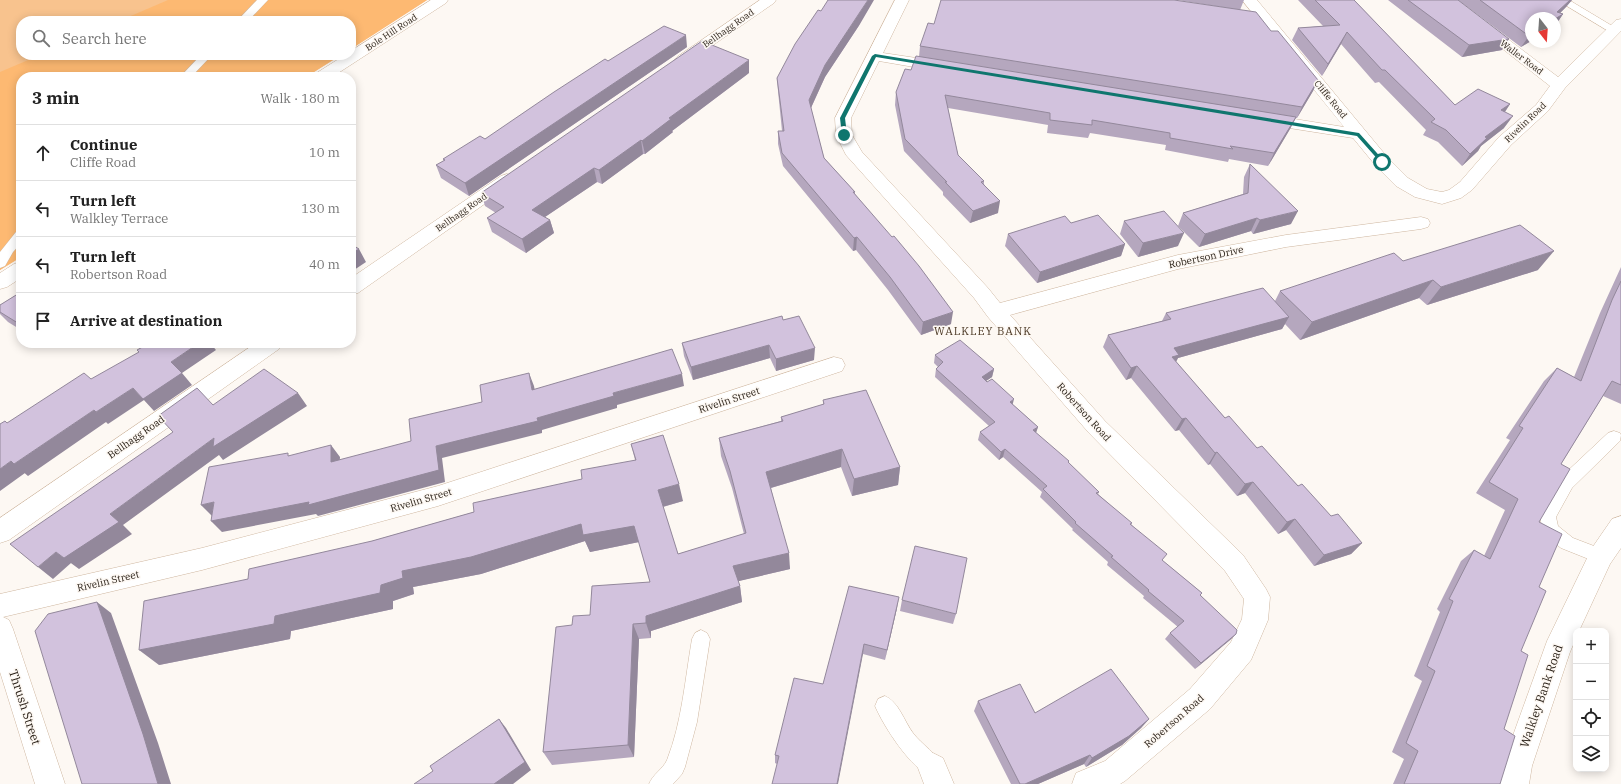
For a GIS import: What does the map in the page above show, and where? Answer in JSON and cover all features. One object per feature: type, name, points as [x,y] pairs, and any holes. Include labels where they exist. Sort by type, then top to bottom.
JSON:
[{"type":"street","name":"Bole Hill Road","points":[[356,55],[441,0]]},
{"type":"street","name":"Bellhagg Road","points":[[668,69],[769,0]]},
{"type":"street","name":"Robertson Road","points":[[902,0],[843,118],[844,135],[855,155],[981,293],[995,312],[1097,427],[1234,563],[1257,597],[1255,620],[1241,651],[1200,699],[1115,771],[1087,784]]},
{"type":"street","name":"Cliffe Road","points":[[1249,0],[1359,134],[1402,182],[1421,193],[1442,198]]},
{"type":"street","name":"Waller Road","points":[[1447,0],[1559,85]]},
{"type":"street","points":[[1241,15],[1265,19]]},
{"type":"street","name":"Rivelin Road","points":[[1442,198],[1456,194],[1466,186],[1505,141],[1542,108],[1559,85],[1618,27]]},
{"type":"street","points":[[875,56],[961,70]]},
{"type":"street","name":"Bole Hill Road","points":[[329,72],[347,60]]},
{"type":"street","points":[[1250,117],[1359,134]]},
{"type":"street","name":"Bellhagg Road","points":[[356,285],[520,172]]},
{"type":"street","name":"Robertson Drive","points":[[995,312],[1178,262],[1286,241],[1421,222]]},
{"type":"street","points":[[0,282],[16,272]]},
{"type":"street","name":"Bellhagg Road","points":[[0,532],[265,348]]},
{"type":"street","name":"Rivelin Street","points":[[0,606],[202,559],[438,496],[834,366]]},
{"type":"street","name":"Walkley Bank Road","points":[[1514,784],[1517,766],[1557,650],[1601,556],[1621,527]]},
{"type":"street","name":"Thrush Street","points":[[0,630],[50,784]]},
{"type":"lane","points":[[247,16],[263,0]]},
{"type":"lane","points":[[1562,0],[1618,27]]},
{"type":"lane","points":[[190,72],[202,60]]},
{"type":"lane","points":[[0,263],[16,241]]},
{"type":"lane","points":[[1601,556],[1566,543],[1550,530],[1548,517],[1566,483],[1614,436]]},
{"type":"lane","points":[[659,784],[675,767],[686,722],[701,639]]},
{"type":"lane","points":[[885,706],[906,740],[936,776]]},
{"type":"shaded area","points":[[0,0],[427,0],[356,46],[356,16],[16,16],[16,60],[333,60],[314,72],[16,72],[16,260],[0,270]]},
{"type":"shaded area","points":[[168,0],[427,0],[356,46],[356,16],[131,16]]},
{"type":"shaded area","points":[[28,60],[333,60],[314,72],[16,72],[16,260],[0,270],[0,72]]},
{"type":"building","points":[[828,0],[868,0],[825,65],[809,100],[824,158],[855,192],[853,192],[892,237],[894,236],[919,266],[953,312],[923,322],[890,277],[857,237],[854,238],[782,153],[778,131],[784,131],[777,78],[795,44],[818,10],[821,11]]},
{"type":"building","points":[[941,0],[1174,0],[1256,12],[1271,31],[1278,31],[1318,80],[1302,107],[920,46],[928,23],[934,24]]},
{"type":"building","points":[[1315,0],[1354,0],[1455,105],[1478,89],[1510,104],[1501,110],[1513,116],[1485,137],[1487,138],[1470,154],[1446,130],[1431,122],[1435,119],[1385,70],[1382,70],[1347,32],[1328,64],[1298,28],[1340,25]]},
{"type":"building","points":[[1408,0],[1458,0],[1509,39],[1469,45]]},
{"type":"building","points":[[1480,0],[1570,0],[1557,12],[1525,12],[1525,33]]},
{"type":"building","points":[[664,26],[686,35],[465,183],[436,165],[480,136],[485,139],[605,59],[608,61]]},
{"type":"building","points":[[702,41],[749,60],[669,118],[671,119],[642,141],[641,140],[599,170],[594,168],[532,210],[550,220],[522,239],[487,218],[504,207],[481,193]]},
{"type":"building","points":[[916,56],[1296,117],[1274,153],[1230,146],[1233,149],[1170,138],[1170,133],[1092,120],[1092,125],[1050,120],[1050,113],[945,95],[958,155],[984,181],[981,182],[1000,201],[973,211],[905,139],[896,92],[905,69],[911,70]]},
{"type":"building","points":[[1250,164],[1298,211],[1260,220],[1257,218],[1205,234],[1183,213],[1248,193]]},
{"type":"building","points":[[1164,211],[1184,233],[1143,243],[1124,221]]},
{"type":"building","points":[[1098,215],[1125,244],[1040,272],[1008,234],[1065,216],[1071,223]]},
{"type":"building","points":[[1520,225],[1554,251],[1441,287],[1433,280],[1312,322],[1280,291],[1394,253],[1403,261]]},
{"type":"building","points":[[1621,281],[1621,385],[1612,381],[1561,464],[1570,469],[1539,522],[1562,534],[1539,587],[1546,591],[1521,651],[1528,655],[1504,729],[1515,736],[1500,784],[1404,784],[1418,751],[1406,743],[1435,671],[1427,666],[1453,601],[1449,599],[1474,550],[1490,559],[1518,499],[1489,482],[1523,428],[1519,426],[1557,368],[1581,381],[1612,300]]},
{"type":"building","points":[[1263,288],[1289,317],[1174,348],[1179,355],[1172,357],[1225,418],[1229,416],[1257,448],[1262,446],[1298,486],[1302,484],[1331,516],[1338,514],[1362,543],[1324,555],[1295,519],[1287,522],[1253,482],[1245,484],[1217,452],[1215,453],[1186,418],[1182,419],[1137,366],[1131,368],[1108,335],[1171,319],[1166,313]]},
{"type":"building","points":[[16,295],[16,322],[0,312],[0,305]]},
{"type":"building","points":[[782,316],[783,320],[799,316],[815,348],[776,359],[769,345],[691,367],[682,343]]},
{"type":"building","points":[[960,340],[994,369],[982,377],[987,382],[992,379],[1014,399],[1010,402],[1038,427],[1033,430],[1069,461],[1068,462],[1099,492],[1096,493],[1132,523],[1130,524],[1167,554],[1162,560],[1202,593],[1200,595],[1237,630],[1236,634],[1201,663],[1170,633],[1184,621],[1148,591],[1149,590],[1111,557],[1113,556],[1075,523],[1076,522],[1043,489],[1047,486],[1005,449],[1001,452],[980,432],[995,422],[936,369],[943,362],[935,355]]},
{"type":"building","points":[[141,348],[192,348],[171,362],[182,373],[143,399],[133,388],[96,412],[94,410],[14,464],[11,461],[0,469],[0,424],[5,421],[7,423],[84,373],[91,379],[139,352],[137,350]]},
{"type":"building","points":[[672,349],[682,374],[613,393],[614,396],[537,418],[538,421],[436,446],[439,470],[308,505],[309,502],[211,521],[214,502],[201,505],[209,467],[288,453],[288,456],[331,445],[331,462],[411,441],[409,419],[482,402],[480,385],[529,373],[532,390]]},
{"type":"building","points":[[264,369],[298,393],[213,447],[214,438],[110,514],[119,522],[64,558],[56,552],[38,567],[10,544],[173,432],[158,416],[197,388],[213,405]]},
{"type":"building","points":[[866,390],[900,467],[854,479],[842,449],[766,472],[789,553],[733,566],[740,586],[646,616],[646,623],[633,624],[628,745],[543,752],[556,627],[572,625],[573,616],[590,615],[592,586],[650,582],[634,526],[583,535],[581,524],[471,557],[402,571],[403,578],[381,585],[380,593],[275,616],[274,624],[139,650],[144,601],[248,579],[249,569],[372,541],[474,512],[473,503],[582,479],[581,470],[636,460],[631,444],[663,435],[679,484],[658,490],[678,554],[746,533],[730,471],[719,438],[783,421],[781,417],[824,404],[823,400]]},
{"type":"building","points":[[915,546],[967,558],[956,614],[902,600]]},
{"type":"building","points":[[849,586],[899,597],[887,650],[864,644],[837,784],[772,784],[779,756],[775,755],[794,678],[823,684]]},
{"type":"building","points":[[97,602],[143,734],[158,784],[82,784],[35,631],[48,614]]},
{"type":"building","points":[[1111,669],[1149,719],[1129,736],[1092,758],[1090,755],[1025,784],[1020,784],[978,701],[1020,684],[1035,713]]},
{"type":"building","points":[[499,719],[525,762],[494,784],[414,784],[433,771],[430,766]]},
{"type":"district","name":"WALKLEY BANK","points":[[983,331]]},
{"type":"route","points":[[844,135],[843,118],[875,56],[1359,134],[1382,162]]}]
